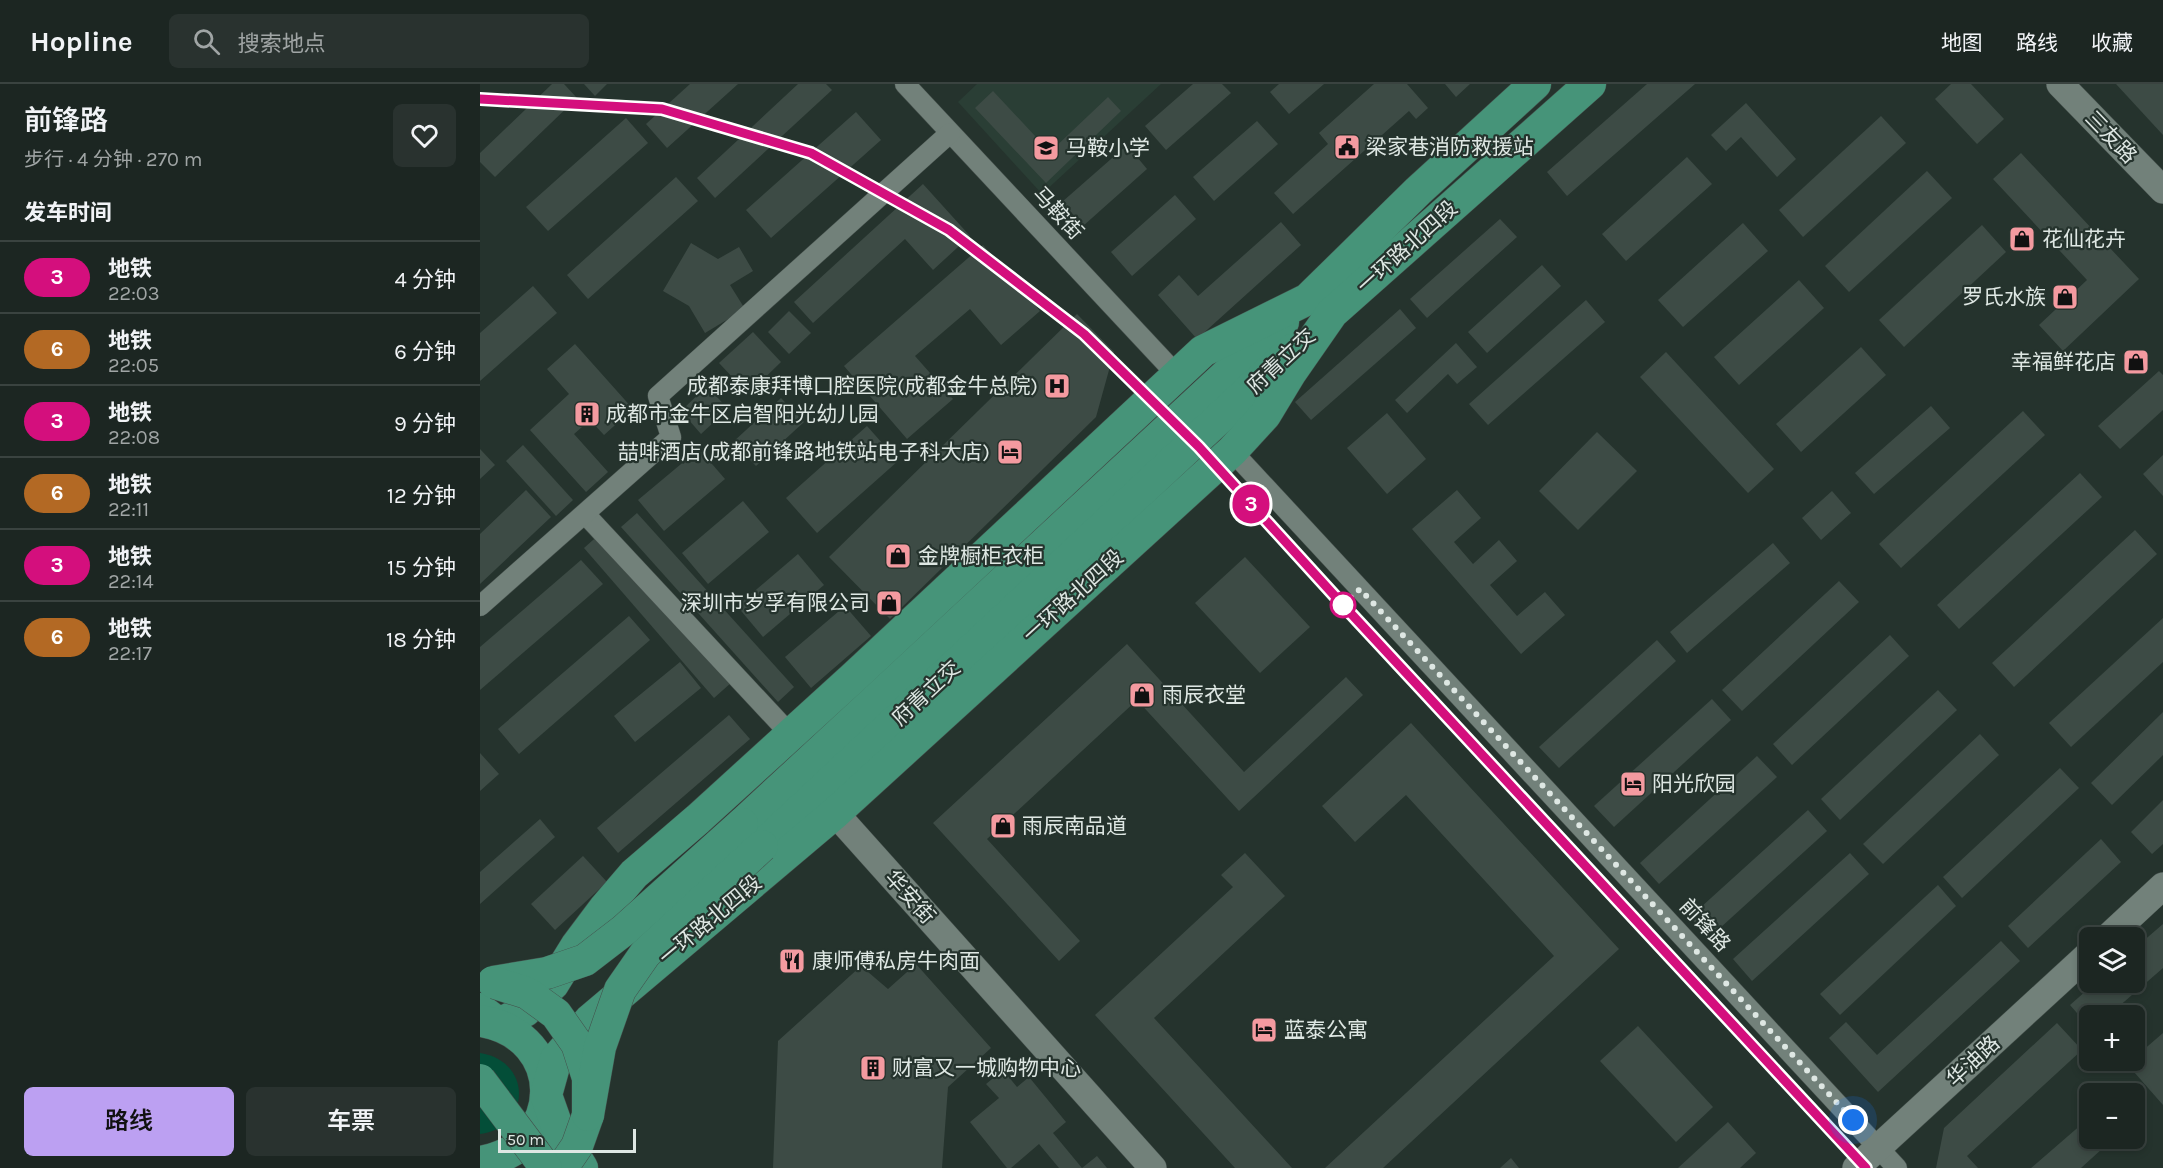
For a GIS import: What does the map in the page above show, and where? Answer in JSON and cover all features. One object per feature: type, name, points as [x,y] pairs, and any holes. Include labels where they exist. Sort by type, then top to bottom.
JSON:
[{"type":"main road","name":"一环路北四段","points":[[480,1162],[497,1159],[516,1150],[532,1135],[542,1116],[556,1059],[590,1020],[835,813],[1232,451],[1265,415],[1291,372],[1320,306],[1418,191],[1535,84]]},
{"type":"main road","name":"一环路北四段","points":[[485,999],[525,1011],[553,984],[577,945],[634,874],[855,676],[1203,351],[1320,306],[1590,84]]},
{"type":"main road","name":"府青立交","points":[[562,1168],[577,1146],[588,1115],[600,1047],[620,990],[645,954],[752,835],[1320,306]]},
{"type":"main road","name":"府青立交","points":[[485,999],[585,960],[752,835]]},
{"type":"main road","name":"府青立交","points":[[485,999],[527,993],[556,1014],[578,1044],[588,1078],[588,1115],[593,1168]]},
{"type":"main road","points":[[485,999],[534,1052],[544,1072],[546,1095],[558,1129],[582,1168]]},
{"type":"main road","points":[[480,1080],[546,1168]]},
{"type":"main road","points":[[480,1115],[519,1168]]},
{"type":"street","name":"马鞍街","points":[[905,84],[1177,375]]},
{"type":"street","name":"三友路","points":[[2060,84],[2163,190]]},
{"type":"street","points":[[480,606],[671,437],[658,396],[950,133]]},
{"type":"street","name":"前锋路","points":[[1232,451],[1897,1168]]},
{"type":"street","points":[[585,514],[790,734]]},
{"type":"street","name":"华安街","points":[[835,813],[1153,1168]]},
{"type":"street","points":[[2119,927],[2163,886]]},
{"type":"street","name":"华油路","points":[[1856,1168],[2079,963]]},
{"type":"shaded area","name":"马鞍小学","points":[[977,84],[1161,84],[1042,194],[958,102]]},
{"type":"green space","points":[[480,1053],[497,1059],[510,1068],[517,1081],[519,1094],[516,1108],[509,1120],[497,1129],[480,1134]]},
{"type":"building","points":[[552,84],[564,84],[577,98],[495,177],[480,162],[480,153]]},
{"type":"building","points":[[584,84],[607,84],[595,96]]},
{"type":"building","points":[[690,84],[738,84],[667,148],[646,124]]},
{"type":"building","points":[[798,84],[826,84],[832,90],[715,198],[697,178]]},
{"type":"building","points":[[1193,84],[1222,84],[1231,93],[1166,150],[1145,126]]},
{"type":"building","points":[[1279,84],[1324,84],[1289,114],[1270,92]]},
{"type":"building","points":[[1374,84],[1407,84],[1428,108],[1416,119],[1409,111],[1293,214],[1274,193],[1328,144],[1319,133]]},
{"type":"building","points":[[1445,84],[1470,84],[1456,97]]},
{"type":"building","points":[[1647,84],[1695,84],[1567,196],[1547,172]]},
{"type":"building","points":[[1951,84],[1971,84],[2004,119],[1977,144],[1935,99]]},
{"type":"building","points":[[2116,84],[2163,84],[2163,135]]},
{"type":"building","points":[[993,91],[1050,152],[1108,97],[1121,111],[1046,183],[975,108]]},
{"type":"building","points":[[1746,103],[1796,159],[1777,177],[1741,137],[1726,151],[1711,135]]},
{"type":"building","points":[[856,112],[881,140],[771,238],[746,210]]},
{"type":"building","points":[[1881,116],[1906,143],[1803,237],[1779,210]]},
{"type":"building","points":[[626,118],[648,143],[548,231],[526,207]]},
{"type":"building","points":[[1257,121],[1278,144],[1214,201],[1193,177]]},
{"type":"building","points":[[1127,145],[1147,169],[1083,226],[1062,202]]},
{"type":"building","points":[[2021,153],[2139,279],[2063,351],[2039,325],[2087,280],[1993,179]]},
{"type":"building","points":[[1687,157],[1712,184],[1626,261],[1602,234]]},
{"type":"building","points":[[1927,171],[1952,198],[1849,292],[1825,266]]},
{"type":"building","points":[[676,177],[698,201],[588,299],[567,275]]},
{"type":"building","points":[[923,184],[970,236],[933,270],[905,239],[813,323],[794,302]]},
{"type":"building","points":[[1175,195],[1196,219],[1132,276],[1111,252]]},
{"type":"building","points":[[1500,219],[1517,237],[1427,318],[1410,299]]},
{"type":"building","points":[[1281,222],[1301,245],[1197,339],[1158,295],[1179,275],[1198,296]]},
{"type":"building","points":[[1743,223],[1768,251],[1683,327],[1658,300]]},
{"type":"building","points":[[1982,225],[2006,252],[1904,347],[1879,320]]},
{"type":"building","points":[[691,243],[718,259],[739,247],[753,271],[730,285],[745,309],[705,333],[689,306],[663,291]]},
{"type":"building","points":[[983,245],[1040,311],[1001,345],[970,309],[915,356],[953,399],[907,439],[844,366]]},
{"type":"building","points":[[1542,265],[1561,286],[1487,353],[1468,332]]},
{"type":"building","points":[[1799,280],[1824,308],[1739,385],[1714,357]]},
{"type":"building","points":[[533,286],[557,313],[480,381],[480,333]]},
{"type":"building","points":[[1586,300],[1605,322],[1488,425],[1469,404]]},
{"type":"building","points":[[1400,309],[1416,328],[1311,420],[1295,402]]},
{"type":"building","points":[[789,311],[811,333],[789,354],[768,332]]},
{"type":"building","points":[[1077,314],[1114,352],[1096,417],[890,619],[829,557]]},
{"type":"building","points":[[753,332],[781,362],[748,394],[719,363]]},
{"type":"building","points":[[1456,343],[1477,367],[1457,384],[1448,374],[1407,413],[1395,400]]},
{"type":"building","name":"成都市金牛区启智阳光幼儿园","points":[[575,344],[633,409],[604,435],[590,420],[574,434],[608,472],[586,492],[530,430],[569,394],[547,369]]},
{"type":"building","points":[[1861,347],[1886,375],[1801,452],[1776,424]]},
{"type":"building","points":[[1666,352],[1774,469],[1748,493],[1640,377]]},
{"type":"building","points":[[2159,371],[2163,375],[2163,410],[2120,449],[2098,426]]},
{"type":"building","points":[[707,386],[728,409],[701,434],[681,411]]},
{"type":"building","points":[[781,398],[804,422],[756,466],[733,442]]},
{"type":"building","points":[[1931,406],[1950,428],[1874,494],[1855,473]]},
{"type":"building","points":[[2023,411],[2045,435],[1901,568],[1879,544]]},
{"type":"building","points":[[1387,413],[1426,459],[1387,494],[1347,448]]},
{"type":"building","points":[[867,426],[898,461],[817,533],[786,498]]},
{"type":"building","points":[[1597,432],[1637,471],[1578,530],[1539,491]]},
{"type":"building","points":[[523,445],[573,500],[556,516],[506,461]]},
{"type":"building","points":[[480,449],[495,465],[480,479]]},
{"type":"building","points":[[699,449],[725,479],[664,531],[638,500]]},
{"type":"building","points":[[2163,455],[2163,496],[2143,474]]},
{"type":"building","points":[[2080,473],[2102,497],[1959,629],[1937,605]]},
{"type":"building","points":[[526,490],[551,517],[480,584],[480,534]]},
{"type":"building","points":[[1457,490],[1481,518],[1454,542],[1473,564],[1499,540],[1517,561],[1490,585],[1517,616],[1545,592],[1565,615],[1521,654],[1412,529]]},
{"type":"building","points":[[1832,491],[1851,513],[1821,540],[1802,518]]},
{"type":"building","points":[[743,501],[769,532],[708,584],[682,553]]},
{"type":"building","points":[[637,513],[794,687],[778,702],[621,527]]},
{"type":"building","points":[[2135,530],[2157,554],[2014,687],[1992,663]]},
{"type":"building","points":[[602,532],[732,682],[714,698],[584,548]]},
{"type":"building","points":[[1773,543],[1790,563],[1687,653],[1670,632]]},
{"type":"building","points":[[798,554],[824,585],[763,637],[737,606]]},
{"type":"building","points":[[1245,557],[1310,627],[1260,673],[1195,603]]},
{"type":"building","points":[[581,560],[603,584],[480,690],[480,647]]},
{"type":"building","points":[[1839,581],[1859,602],[1742,711],[1722,690]]},
{"type":"building","points":[[845,606],[871,636],[811,688],[785,657]]},
{"type":"building","points":[[629,616],[650,640],[519,754],[498,729]]},
{"type":"building","points":[[2163,618],[2163,662],[2071,747],[2049,723]]},
{"type":"building","points":[[1890,635],[1909,656],[1792,765],[1773,744]]},
{"type":"building","points":[[1657,640],[1676,661],[1559,768],[1539,747]]},
{"type":"building","points":[[1127,644],[1244,772],[1346,677],[1363,695],[1239,811],[1137,700],[987,839],[1080,941],[1059,961],[933,823]]},
{"type":"building","points":[[680,662],[701,688],[635,742],[614,716]]},
{"type":"building","points":[[1938,690],[1957,710],[1840,820],[1821,799]]},
{"type":"building","points":[[1712,699],[1731,720],[1614,827],[1594,806]]},
{"type":"building","points":[[2163,712],[2163,755],[2112,805],[2091,783]]},
{"type":"building","points":[[729,715],[750,739],[618,853],[597,828]]},
{"type":"building","points":[[1411,723],[1619,949],[1383,1168],[1325,1168],[1554,956],[1406,795],[1355,842],[1322,806]]},
{"type":"building","points":[[1980,734],[1999,755],[1883,864],[1863,844]]},
{"type":"building","points":[[480,753],[499,774],[480,791]]},
{"type":"building","points":[[1757,756],[1777,777],[1659,884],[1640,863]]},
{"type":"building","points":[[2060,768],[2079,788],[1962,898],[1943,877]]},
{"type":"building","points":[[2163,800],[2163,844],[2152,854],[2131,832]]},
{"type":"building","points":[[1808,810],[1827,831],[1709,938],[1690,917]]},
{"type":"building","points":[[540,819],[555,837],[480,904],[480,872]]},
{"type":"building","points":[[2101,839],[2121,862],[2028,948],[2008,926]]},
{"type":"building","points":[[1245,853],[1285,896],[1154,1018],[1292,1168],[1235,1168],[1095,1015],[1233,887],[1221,875]]},
{"type":"building","points":[[1850,853],[1869,874],[1752,981],[1733,959]]},
{"type":"building","points":[[583,856],[607,882],[555,930],[531,904]]},
{"type":"building","points":[[1938,885],[1956,906],[1840,1015],[1820,994]]},
{"type":"building","points":[[2163,924],[2163,968],[2145,984],[2145,940]]},
{"type":"building","points":[[2001,941],[2020,961],[1878,1092],[1829,1038],[1846,1022],[1877,1055]]},
{"type":"building","name":"财富又一城购物中心","points":[[916,964],[991,1048],[948,1087],[942,1168],[773,1168],[778,1041],[861,966],[888,989]]},
{"type":"building","points":[[2084,993],[2134,993],[2120,1005],[2079,1005],[2079,1015],[2070,1005]]},
{"type":"building","points":[[2057,1023],[2079,1047],[2079,1053],[1967,1156],[1978,1168],[1936,1168],[1944,1128]]},
{"type":"building","points":[[1638,1026],[1713,1107],[1676,1142],[1600,1061]]},
{"type":"building","points":[[2163,1033],[2163,1105],[2133,1071],[2145,1071],[2145,1049]]},
{"type":"building","points":[[1003,1070],[1017,1087],[1029,1077],[1066,1122],[1053,1133],[1082,1168],[1059,1168],[1039,1144],[1011,1168],[1007,1168],[970,1122],[999,1098],[986,1084]]},
{"type":"building","points":[[1728,1122],[1756,1153],[1740,1168],[1678,1168]]},
{"type":"building","points":[[2079,1127],[2079,1149],[2102,1149],[2081,1168],[2031,1168]]},
{"type":"building","points":[[1097,1156],[1107,1168],[1082,1168]]},
{"type":"building","points":[[1511,1158],[1519,1168],[1500,1168]]},
{"type":"metro line","name":"3","points":[[480,99],[662,109],[811,153],[949,230],[1084,334],[1199,447],[1866,1168]]},
{"type":"place","name":"梁家巷消防救援站","points":[[1347,147]]},
{"type":"place","name":"马鞍小学","points":[[1046,148]]},
{"type":"place","name":"花仙花卉","points":[[2022,239]]},
{"type":"place","name":"罗氏水族","points":[[2065,297]]},
{"type":"place","name":"幸福鲜花店","points":[[2136,362]]},
{"type":"place","name":"成都泰康拜博口腔医院(成都金牛总院)","points":[[1057,386]]},
{"type":"place","name":"成都市金牛区启智阳光幼儿园","points":[[587,414]]},
{"type":"place","name":"喆啡酒店(成都前锋路地铁站电子科大店)","points":[[1010,452]]},
{"type":"place","name":"金牌橱柜衣柜","points":[[898,556]]},
{"type":"place","name":"深圳市岁孚有限公司","points":[[889,603]]},
{"type":"place","name":"雨辰衣堂","points":[[1142,695]]},
{"type":"place","name":"阳光欣园","points":[[1633,784]]},
{"type":"place","name":"雨辰南品道","points":[[1003,826]]},
{"type":"place","name":"康师傅私房牛肉面","points":[[792,961]]},
{"type":"place","name":"蓝泰公寓","points":[[1264,1030]]},
{"type":"place","name":"财富又一城购物中心","points":[[873,1068]]},
{"type":"route","points":[[1343,605],[1360,589],[1853,1120]]}]
